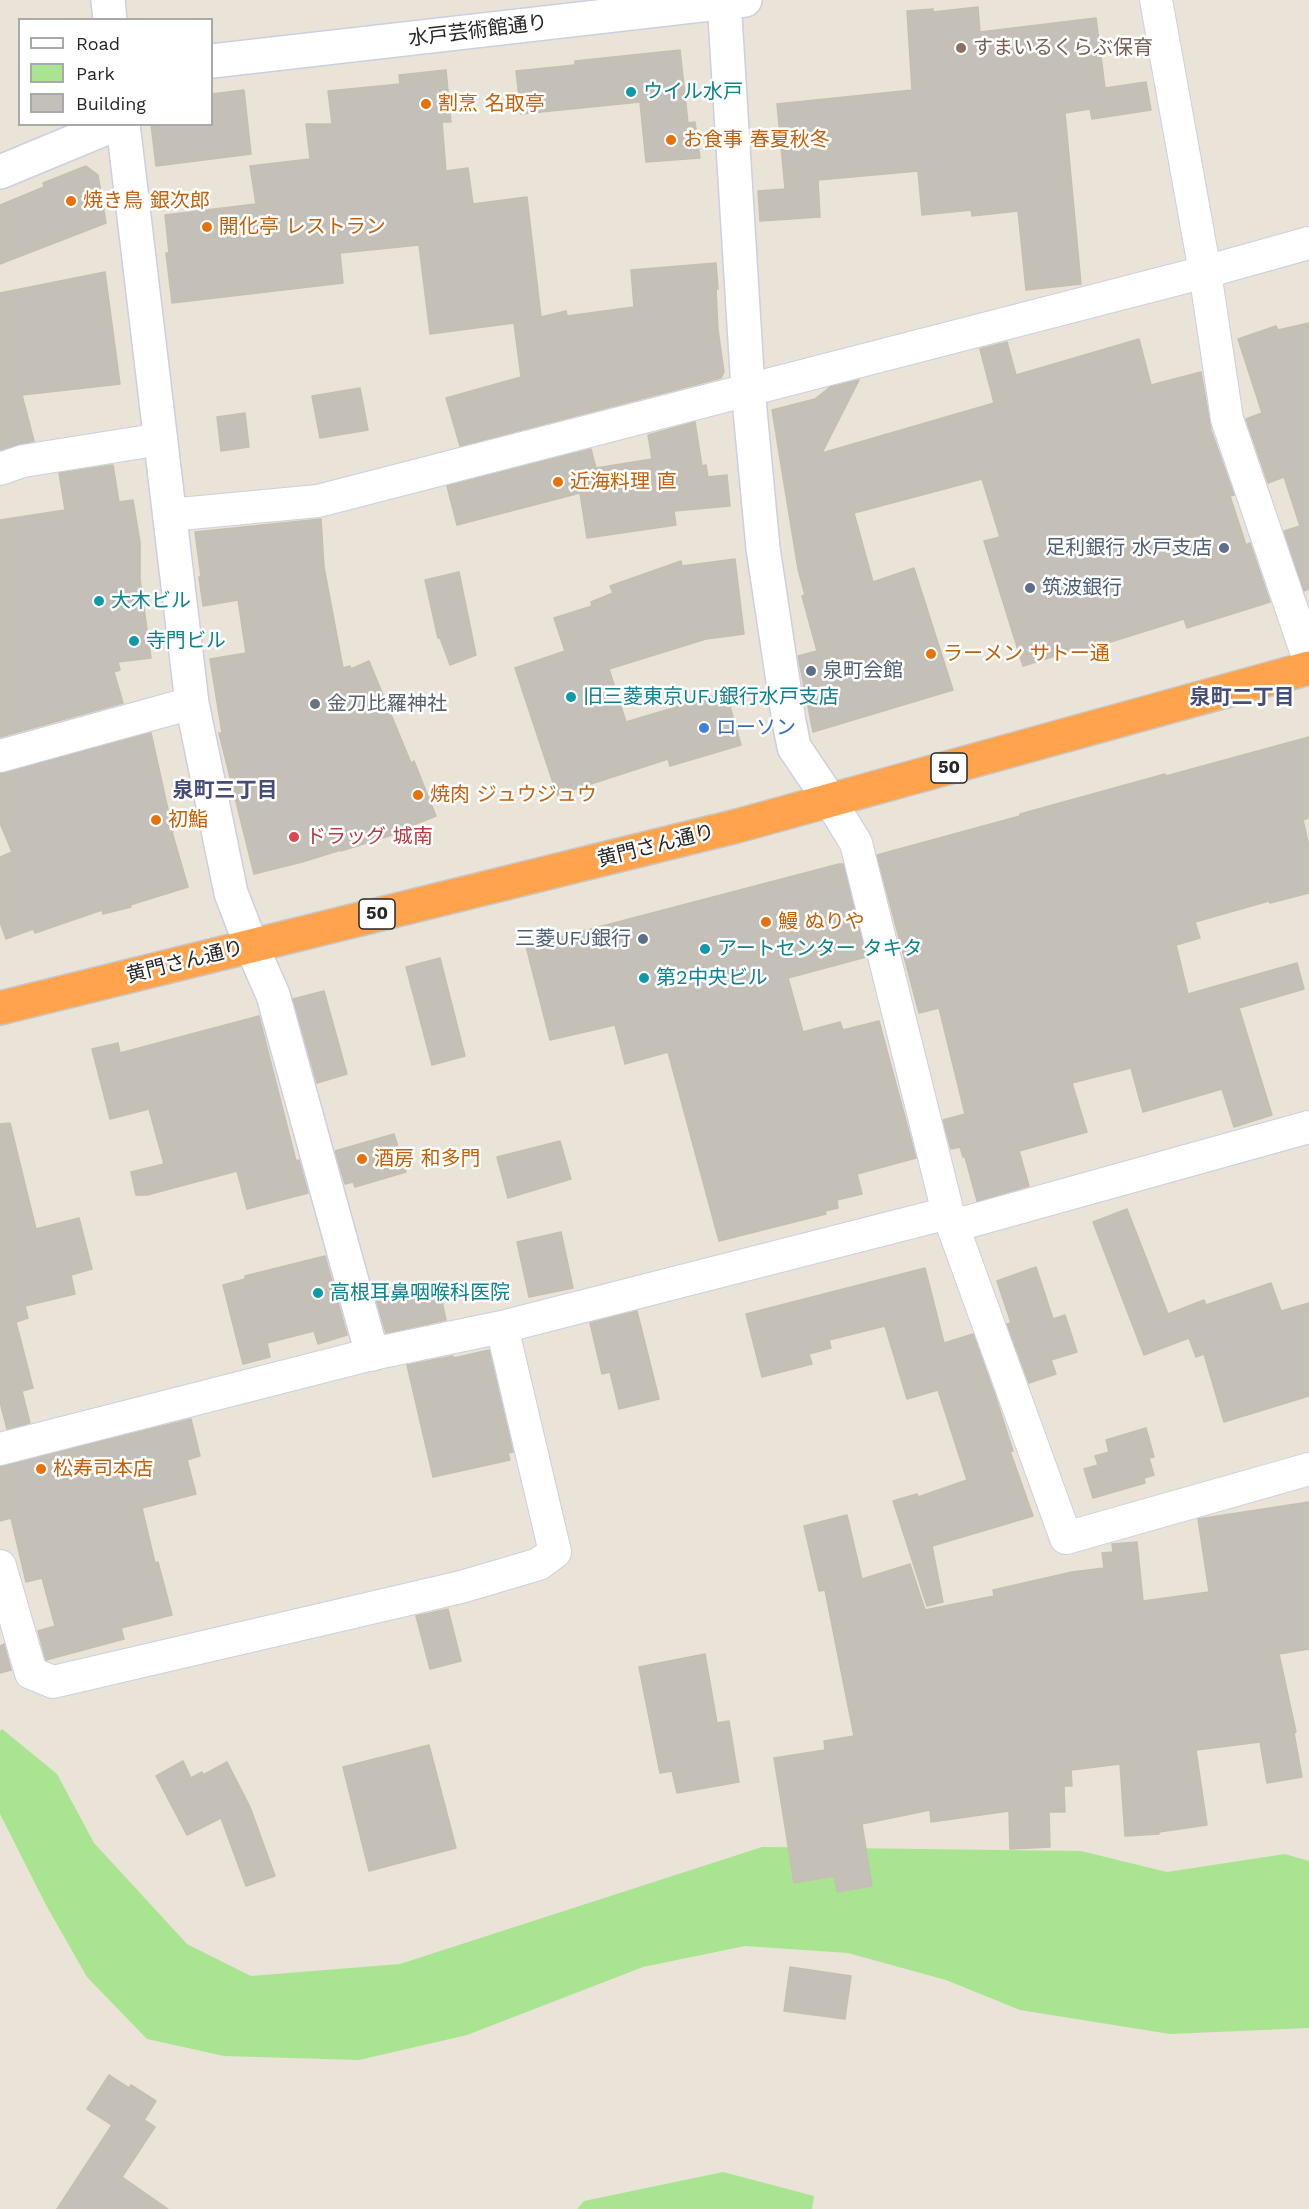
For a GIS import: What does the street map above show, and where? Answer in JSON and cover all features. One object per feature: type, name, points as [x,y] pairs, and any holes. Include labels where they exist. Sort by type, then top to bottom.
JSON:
[{"type":"highway","name":"黄門さん通り","points":[[0,1008],[737,826],[1309,668]]},
{"type":"street","points":[[108,0],[110,18]]},
{"type":"street","points":[[1156,0],[1205,272],[1227,419],[1309,660]]},
{"type":"street","points":[[731,1],[748,389],[763,548],[794,747],[856,843],[950,1219],[1066,1538],[1309,1468]]},
{"type":"street","name":"水戸芸術館通り","points":[[213,61],[731,1]]},
{"type":"street","points":[[0,172],[111,126]]},
{"type":"street","points":[[123,126],[192,703],[231,893],[273,995],[372,1354]]},
{"type":"street","points":[[169,515],[318,501],[1205,272],[1309,243]]},
{"type":"street","points":[[0,469],[23,461],[161,439]]},
{"type":"street","points":[[0,756],[192,703]]},
{"type":"street","points":[[0,1449],[372,1354],[502,1327],[950,1219],[1309,1127]]},
{"type":"street","points":[[0,1566],[31,1673],[53,1682],[461,1587],[539,1564],[555,1552],[502,1327]]},
{"type":"green space","points":[[2,1729],[57,1774],[94,1843],[187,1944],[251,1976],[400,1964],[762,1847],[1081,1851],[1167,1872],[1285,1854],[1309,1861],[1309,2028],[1170,2034],[1020,2010],[946,1980],[848,1953],[745,1946],[643,1967],[467,2035],[359,2060],[224,2056],[147,2039],[87,1977],[46,1905],[0,1814],[0,1731]]},
{"type":"green space","points":[[723,2172],[814,2196],[812,2209],[577,2209],[584,2201]]},
{"type":"building","points":[[978,7],[980,32],[1096,18],[1105,88],[1146,82],[1151,110],[1092,119],[1090,109],[1065,113],[1081,284],[1026,290],[1018,211],[972,216],[971,210],[922,215],[918,171],[818,180],[820,217],[760,221],[758,191],[785,189],[777,104],[912,90],[907,11],[933,9],[933,12]]},
{"type":"building","points":[[680,50],[688,123],[695,122],[700,158],[646,162],[640,102],[521,114],[516,71],[575,65],[575,61]]},
{"type":"building","points":[[446,70],[451,122],[442,122],[446,171],[468,168],[473,204],[527,197],[541,317],[566,311],[567,316],[634,307],[631,270],[716,263],[718,330],[724,372],[721,378],[460,446],[446,398],[521,377],[514,323],[430,334],[419,245],[340,253],[343,283],[172,303],[166,253],[169,253],[165,215],[256,204],[250,166],[310,159],[306,124],[332,124],[328,91],[400,84],[399,75]]},
{"type":"building","points":[[244,90],[251,154],[156,166],[151,126],[213,126],[213,94]]},
{"type":"building","points":[[86,166],[98,175],[106,223],[0,264],[0,205],[44,187],[43,183]]},
{"type":"building","points":[[105,272],[120,384],[22,395],[34,441],[0,450],[0,293]]},
{"type":"building","points":[[1309,323],[1309,589],[1304,591],[1284,531],[1300,526],[1284,477],[1268,483],[1246,419],[1262,413],[1238,339],[1276,326],[1278,330]]},
{"type":"building","points":[[1139,339],[1151,385],[1201,372],[1211,430],[1234,495],[1230,496],[1246,545],[1250,543],[1270,602],[1187,628],[1184,619],[1082,651],[1081,648],[1023,666],[984,541],[1000,537],[982,479],[854,513],[873,582],[914,568],[953,690],[813,732],[798,656],[817,651],[802,596],[805,595],[798,569],[772,410],[815,399],[830,387],[859,380],[822,453],[994,403],[980,349],[1007,342],[1016,375]]},
{"type":"building","points":[[360,388],[368,430],[320,438],[312,396]]},
{"type":"building","points":[[245,413],[249,447],[221,451],[217,417]]},
{"type":"building","points":[[695,422],[702,466],[706,465],[708,477],[727,475],[730,506],[674,511],[676,525],[587,538],[580,493],[457,525],[447,486],[591,449],[596,468],[652,459],[648,435]]},
{"type":"building","points":[[113,465],[119,502],[133,500],[140,542],[140,579],[151,658],[118,662],[120,670],[114,672],[123,703],[0,737],[0,520],[65,510],[59,473]]},
{"type":"building","points":[[321,519],[324,567],[343,668],[350,666],[351,669],[369,661],[411,763],[414,761],[436,816],[401,830],[402,832],[254,874],[219,733],[222,733],[210,659],[246,653],[238,600],[203,606],[195,532]]},
{"type":"building","points":[[735,559],[744,634],[706,639],[609,669],[626,722],[726,692],[741,745],[670,766],[668,759],[557,795],[515,668],[565,651],[554,618],[592,606],[591,602],[613,593],[610,586],[681,561],[682,566]]},
{"type":"building","points":[[459,572],[476,655],[450,665],[440,638],[438,638],[425,580]]},
{"type":"building","points":[[151,733],[172,832],[188,887],[130,905],[131,907],[103,914],[102,910],[35,933],[33,929],[6,939],[0,922],[0,857],[12,852],[0,823],[0,773]]},
{"type":"building","points":[[1309,737],[1309,818],[1303,820],[1309,846],[1309,893],[1270,903],[1269,901],[1195,922],[1200,938],[1176,945],[1188,994],[1297,963],[1304,989],[1239,1008],[1272,1115],[1234,1127],[1222,1089],[1143,1112],[1131,1068],[1072,1083],[1087,1132],[1019,1151],[1029,1186],[977,1201],[965,1157],[960,1147],[951,1149],[943,1120],[965,1114],[939,1008],[919,1013],[877,855],[1165,774],[1166,776]]},
{"type":"building","points":[[843,864],[866,957],[788,978],[803,1032],[840,1022],[843,1030],[879,1021],[916,1158],[857,1174],[862,1194],[837,1200],[838,1208],[825,1211],[826,1214],[719,1241],[668,1052],[625,1064],[615,1025],[550,1040],[526,946]]},
{"type":"building","points":[[440,958],[465,1056],[432,1065],[406,967]]},
{"type":"building","points":[[324,991],[347,1074],[317,1083],[293,999]]},
{"type":"building","points":[[259,1016],[296,1161],[299,1160],[308,1193],[247,1209],[237,1171],[147,1195],[136,1195],[131,1172],[164,1164],[149,1109],[110,1119],[92,1049],[118,1043],[120,1053]]},
{"type":"building","points":[[10,1123],[36,1229],[79,1218],[92,1269],[71,1275],[75,1294],[25,1306],[28,1318],[16,1322],[33,1388],[22,1391],[30,1423],[7,1429],[0,1402],[0,1124]]},
{"type":"building","points":[[394,1134],[406,1172],[355,1187],[353,1182],[345,1184],[335,1151]]},
{"type":"building","points":[[560,1141],[571,1179],[508,1198],[497,1157]]},
{"type":"building","points":[[1127,1209],[1168,1314],[1204,1300],[1206,1305],[1271,1283],[1281,1311],[1309,1303],[1309,1396],[1224,1422],[1204,1354],[1196,1357],[1189,1338],[1144,1355],[1093,1222]]},
{"type":"building","points":[[561,1232],[573,1288],[529,1297],[517,1242]]},
{"type":"building","points":[[325,1256],[347,1335],[318,1344],[314,1331],[267,1343],[270,1357],[243,1364],[223,1285],[245,1279],[245,1276]]},
{"type":"building","points":[[1036,1267],[1053,1319],[1065,1315],[1077,1352],[1051,1360],[1056,1374],[1029,1383],[1007,1324],[1011,1323],[997,1281]]},
{"type":"building","points":[[925,1268],[944,1343],[973,1334],[1033,1516],[932,1546],[943,1602],[927,1606],[893,1501],[917,1494],[918,1497],[967,1480],[938,1390],[907,1399],[885,1326],[829,1340],[831,1348],[809,1354],[812,1364],[762,1377],[746,1314]]},
{"type":"building","points":[[438,1283],[446,1320],[386,1333],[375,1296]]},
{"type":"building","points":[[637,1311],[659,1399],[619,1409],[610,1372],[602,1374],[590,1323]]},
{"type":"building","points":[[489,1350],[513,1452],[508,1453],[510,1460],[433,1477],[407,1365]]},
{"type":"building","points":[[191,1419],[200,1456],[187,1460],[196,1494],[142,1508],[155,1563],[158,1562],[172,1615],[121,1628],[124,1639],[46,1660],[38,1631],[55,1626],[42,1578],[26,1582],[11,1518],[0,1521],[0,1466]]},
{"type":"building","points":[[1146,1428],[1154,1457],[1149,1458],[1154,1475],[1144,1478],[1145,1483],[1093,1498],[1084,1469],[1098,1465],[1095,1456],[1109,1452],[1106,1440]]},
{"type":"building","points":[[1309,1502],[1309,1649],[1279,1654],[1296,1732],[1294,1733],[1302,1777],[1267,1783],[1260,1742],[1196,1750],[1207,1825],[1159,1832],[1159,1834],[1125,1836],[1120,1764],[1071,1770],[1072,1786],[1064,1786],[1065,1812],[1049,1812],[1050,1847],[1010,1849],[1009,1811],[931,1822],[930,1810],[862,1824],[872,1886],[837,1892],[834,1876],[794,1883],[774,1758],[825,1750],[824,1741],[854,1736],[825,1590],[819,1591],[804,1526],[847,1515],[862,1579],[910,1564],[925,1610],[994,1596],[993,1590],[1072,1572],[1104,1568],[1102,1553],[1113,1552],[1112,1544],[1137,1542],[1143,1601],[1209,1592],[1198,1519]]},
{"type":"building","points":[[448,1609],[461,1661],[430,1669],[416,1616]]},
{"type":"building","points":[[4,1644],[11,1670],[0,1673],[0,1646]]},
{"type":"building","points":[[705,1654],[717,1723],[729,1721],[739,1782],[677,1793],[672,1771],[660,1773],[639,1667]]},
{"type":"building","points":[[429,1745],[456,1848],[369,1871],[343,1767]]},
{"type":"building","points":[[183,1761],[191,1778],[202,1772],[203,1775],[227,1762],[250,1807],[275,1876],[246,1886],[221,1818],[187,1835],[156,1776]]},
{"type":"building","points":[[790,1967],[851,1976],[845,2019],[784,2011]]},
{"type":"building","points":[[109,2075],[129,2088],[131,2085],[156,2101],[144,2120],[155,2127],[122,2177],[168,2209],[57,2209],[112,2125],[87,2109]]},
{"type":"place","name":"すまいるくらぶ保育","points":[[961,48]]},
{"type":"place","name":"ウイル水戸","points":[[631,92]]},
{"type":"place","name":"割烹 名取亭","points":[[426,104]]},
{"type":"place","name":"お食事 春夏秋冬","points":[[671,140]]},
{"type":"place","name":"焼き鳥 銀次郎","points":[[71,201]]},
{"type":"place","name":"開化亭 レストラン","points":[[207,227]]},
{"type":"place","name":"近海料理 直","points":[[558,482]]},
{"type":"place","name":"足利銀行 水戸支店","points":[[1224,548]]},
{"type":"place","name":"筑波銀行","points":[[1030,588]]},
{"type":"place","name":"大木ビル","points":[[99,601]]},
{"type":"place","name":"寺門ビル","points":[[134,641]]},
{"type":"place","name":"ラーメン サトー通","points":[[931,654]]},
{"type":"place","name":"泉町会館","points":[[811,671]]},
{"type":"place","name":"旧三菱東京UFJ銀行水戸支店","points":[[571,697]]},
{"type":"place","name":"金刀比羅神社","points":[[315,704]]},
{"type":"place","name":"ローソン","points":[[704,728]]},
{"type":"place","name":"焼肉 ジュウジュウ","points":[[418,795]]},
{"type":"place","name":"初鮨","points":[[156,820]]},
{"type":"place","name":"ドラッグ 城南","points":[[294,837]]},
{"type":"place","name":"鰻 ぬりや","points":[[766,922]]},
{"type":"place","name":"三菱UFJ銀行","points":[[643,939]]},
{"type":"place","name":"アートセンター タキタ","points":[[705,949]]},
{"type":"place","name":"第2中央ビル","points":[[644,978]]},
{"type":"place","name":"酒房 和多門","points":[[362,1159]]},
{"type":"place","name":"高根耳鼻咽喉科医院","points":[[318,1293]]},
{"type":"place","name":"松寿司本店","points":[[41,1469]]},
{"type":"district","name":"泉町二丁目","points":[[1242,698]]},
{"type":"district","name":"泉町三丁目","points":[[225,791]]}]
